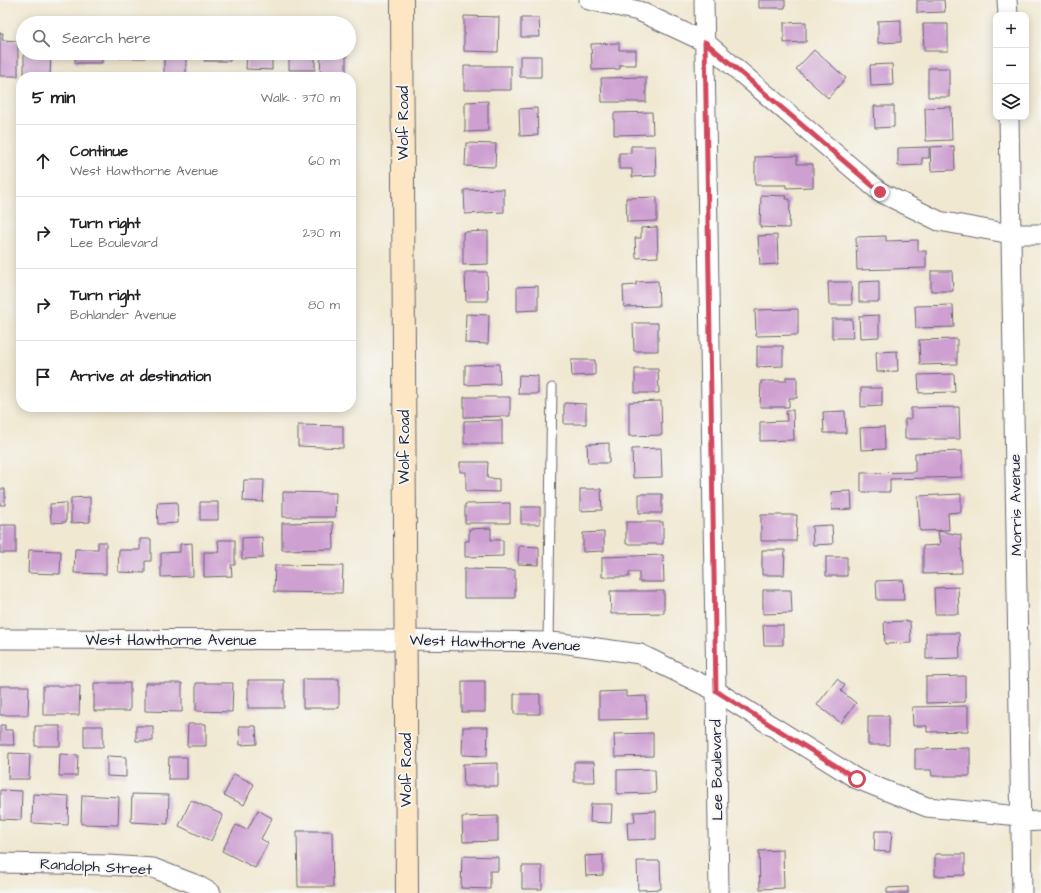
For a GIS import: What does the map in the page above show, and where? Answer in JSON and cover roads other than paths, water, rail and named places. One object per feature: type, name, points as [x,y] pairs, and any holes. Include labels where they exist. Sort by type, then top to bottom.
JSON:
[{"type":"main road","name":"Wolf Road","points":[[402,0],[407,893]]},
{"type":"street","points":[[589,0],[639,11],[705,42],[880,192],[939,221],[1011,234],[1041,234]]},
{"type":"street","name":"Lee Boulevard","points":[[704,0],[719,893]]},
{"type":"street","points":[[1007,0],[1008,12]]},
{"type":"street","name":"Morris Avenue","points":[[1009,120],[1022,893]]},
{"type":"street","name":"West Hawthorne Avenue","points":[[0,639],[405,640],[548,642],[640,654],[716,691],[857,779],[927,807],[1019,816],[1021,822],[1041,821]]},
{"type":"street","name":"Randolph Street","points":[[0,863],[109,865],[153,868],[197,885],[211,893]]},
{"type":"lane","points":[[548,642],[552,388]]}]
